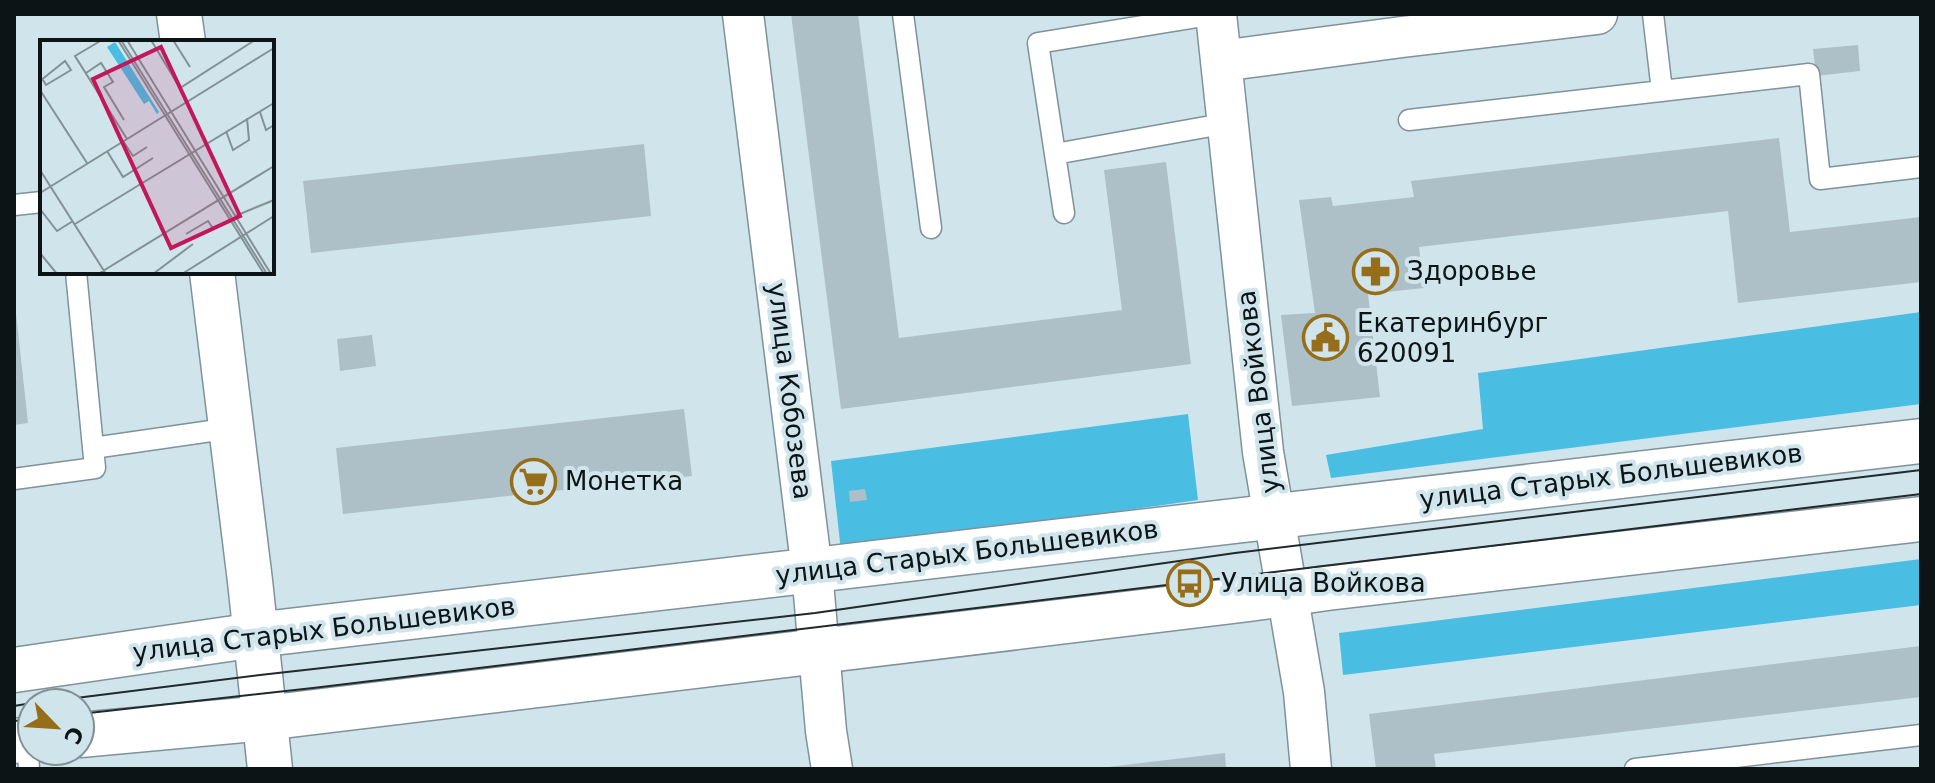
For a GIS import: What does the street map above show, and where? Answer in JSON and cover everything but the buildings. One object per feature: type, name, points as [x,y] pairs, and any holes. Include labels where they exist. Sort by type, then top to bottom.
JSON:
[{"type":"main road","points":[[179,14],[183,40]]},
{"type":"main road","points":[[212,274],[270,769]]},
{"type":"main road","name":"улица Старых Большевиков","points":[[14,670],[256,635],[1921,441]]},
{"type":"main road","points":[[96,734],[265,718],[1921,519]]},
{"type":"street","name":"улица Кобозева","points":[[743,14],[812,571],[832,769]]},
{"type":"street","name":"улица Войкова","points":[[1216,14],[1263,452],[1304,692],[1311,769]]},
{"type":"street","points":[[1221,61],[1401,25],[1597,14]]},
{"type":"lane","points":[[903,14],[931,228]]},
{"type":"lane","points":[[1064,213],[1038,43],[1216,14]]},
{"type":"lane","points":[[1653,14],[1662,91]]},
{"type":"lane","points":[[1409,120],[1809,74],[1820,179],[1921,167]]},
{"type":"lane","points":[[1055,154],[1228,123]]},
{"type":"lane","points":[[14,205],[40,202]]},
{"type":"lane","points":[[14,479],[95,468],[76,274]]},
{"type":"lane","points":[[93,448],[232,428]]},
{"type":"lane","points":[[1635,769],[1921,735]]},
{"type":"shaded area","points":[[1921,312],[1921,404],[1331,478],[1326,455],[1483,429],[1478,373]]},
{"type":"shaded area","points":[[1188,414],[1198,500],[841,551],[831,461]]},
{"type":"shaded area","points":[[1921,559],[1921,605],[1343,675],[1339,633]]},
{"type":"tram line","points":[[96,696],[815,613],[1235,553],[1921,470]]},
{"type":"tram line","points":[[96,712],[1921,494]]},
{"type":"place","name":"Здоровье","points":[[1376,271]]},
{"type":"place","name":"Екатеринбург 620091","points":[[1326,338]]},
{"type":"place","name":"Монетка","points":[[534,481]]},
{"type":"place","name":"Улица Войкова","points":[[1190,583]]}]
